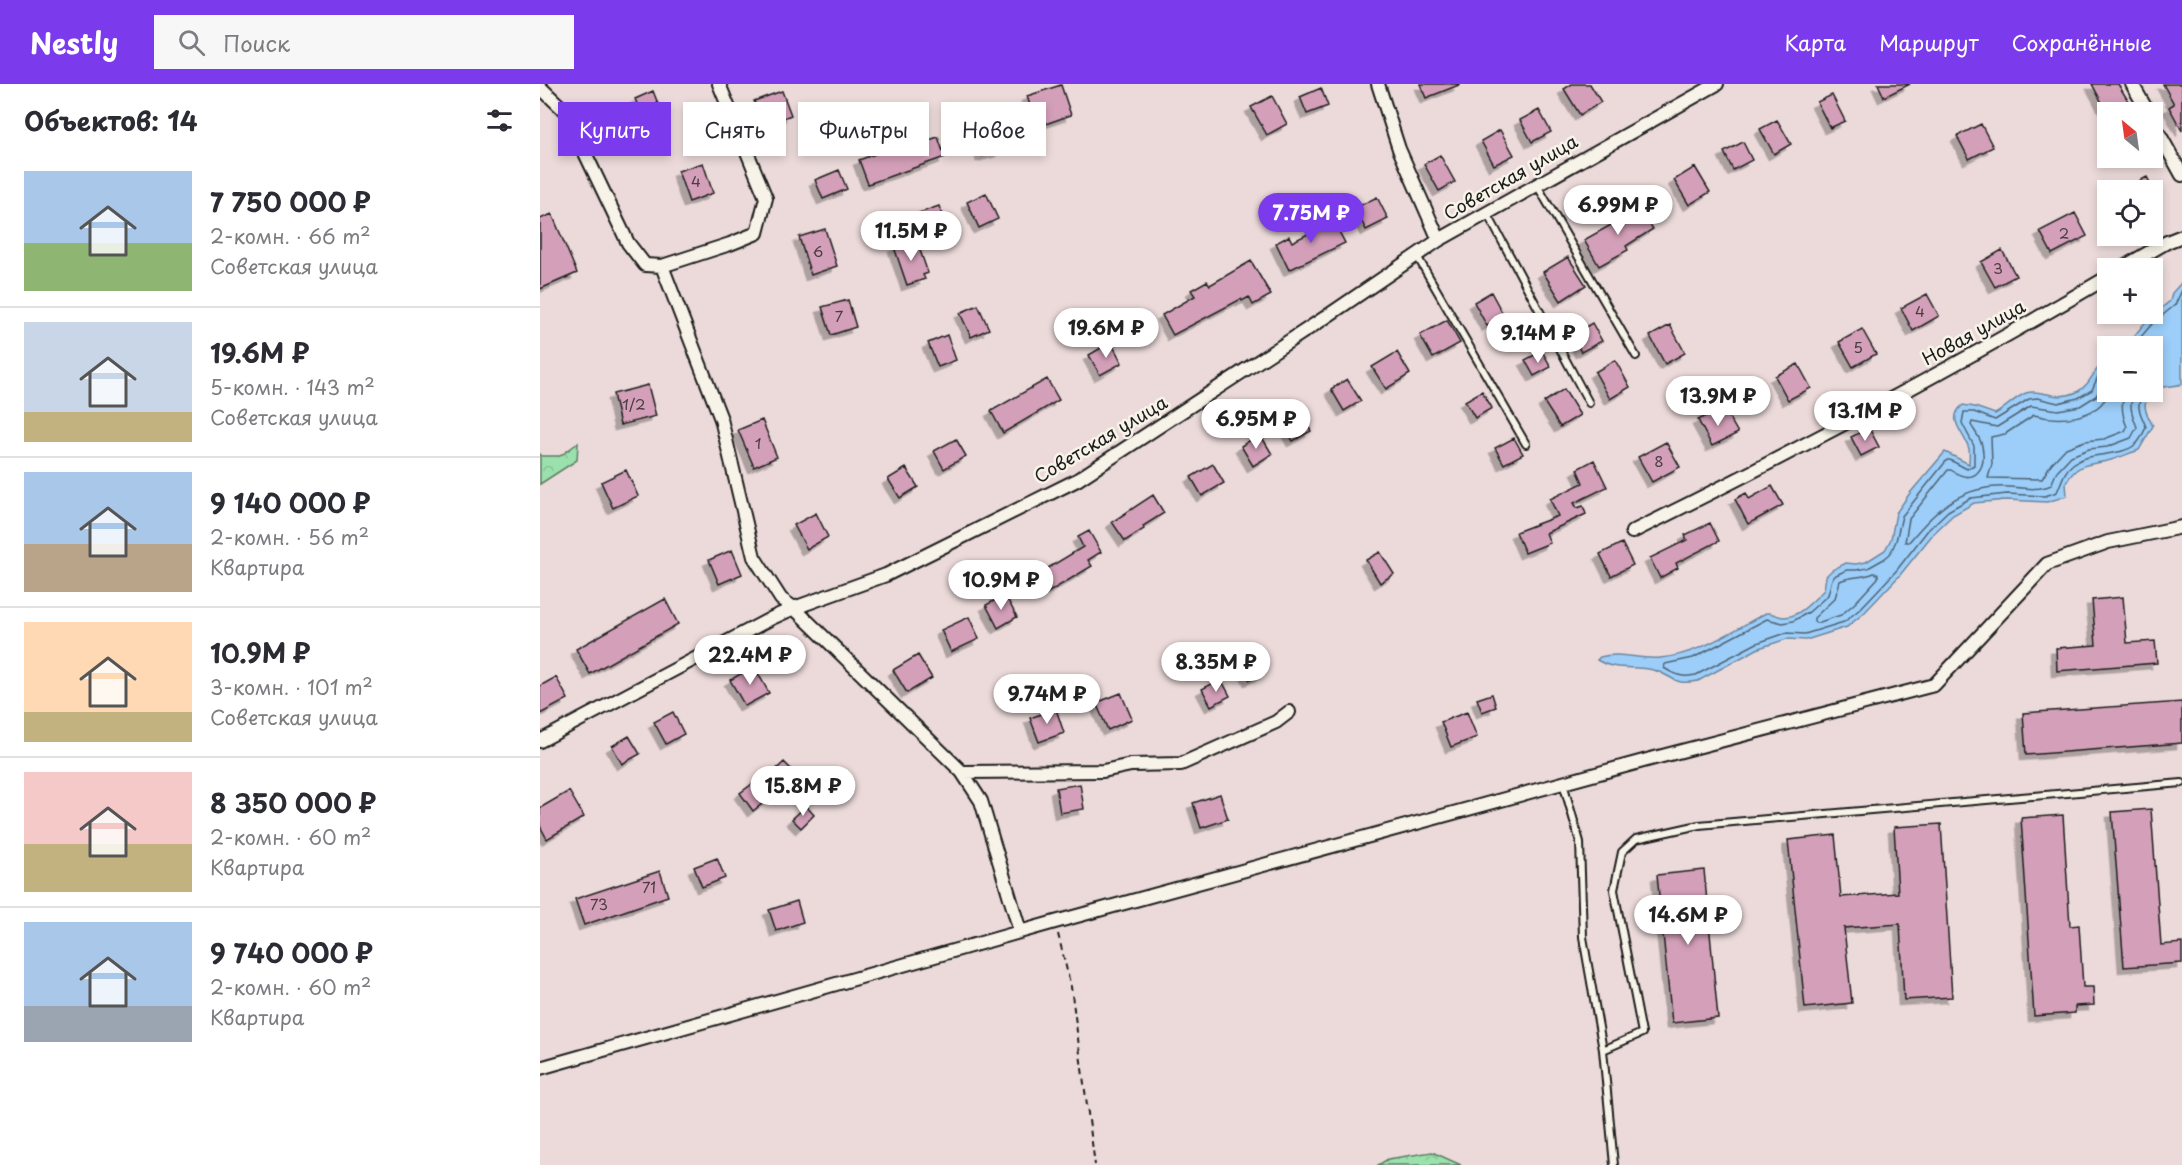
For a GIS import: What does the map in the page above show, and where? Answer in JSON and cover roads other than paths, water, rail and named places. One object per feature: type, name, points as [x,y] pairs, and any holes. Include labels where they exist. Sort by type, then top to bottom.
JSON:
[{"type":"street","points":[[540,87],[565,111],[628,243],[645,265],[662,266],[730,244],[757,232],[766,198],[719,84]]},
{"type":"street","points":[[1377,84],[1399,149],[1439,240]]},
{"type":"street","name":"Советская улица","points":[[540,741],[772,618],[886,575],[1077,480],[1323,320],[1439,240],[1717,84]]},
{"type":"street","points":[[2132,84],[2142,102]]},
{"type":"street","points":[[2163,141],[2182,175]]},
{"type":"street","points":[[2140,258],[2182,236]]},
{"type":"street","points":[[662,266],[721,418],[754,556],[781,599],[794,608],[962,772],[981,801],[1020,931]]},
{"type":"street","name":"Новая улица","points":[[1632,532],[1784,457],[1913,388],[2097,283]]},
{"type":"street","points":[[540,1068],[1020,931],[1934,685],[2047,564],[2108,542],[2182,527]]},
{"type":"street","points":[[962,772],[1103,771],[1131,765],[1181,764],[1276,722],[1289,712]]},
{"type":"lane","points":[[1536,184],[1636,357]]},
{"type":"lane","points":[[1487,213],[1589,403]]},
{"type":"lane","points":[[1416,255],[1526,444]]},
{"type":"lane","points":[[1563,783],[1580,842],[1583,937],[1603,1050],[1614,1165]]},
{"type":"lane","points":[[1603,1050],[1642,1033],[1614,890],[1622,852],[1636,839],[1699,825],[2182,783]]},
{"type":"water","points":[[2182,282],[2182,384],[2163,387],[2163,336],[2134,336],[2144,324],[2163,324],[2163,307],[2170,301],[2172,293]]},
{"type":"water","points":[[2097,369],[2097,402],[2146,402],[2146,412],[2153,426],[2139,450],[2081,467],[2066,483],[2067,496],[2047,502],[2007,500],[1974,503],[1953,515],[1933,534],[1900,575],[1864,613],[1847,627],[1806,640],[1787,639],[1759,648],[1698,681],[1677,681],[1653,670],[1611,666],[1597,660],[1608,655],[1652,658],[1674,656],[1715,641],[1766,613],[1784,617],[1796,614],[1824,590],[1826,576],[1832,570],[1846,563],[1866,562],[1885,550],[1891,539],[1896,513],[1945,452],[1969,464],[1969,449],[1956,421],[1958,410],[1963,405],[1995,414],[2026,393],[2069,395],[2082,389]]}]
